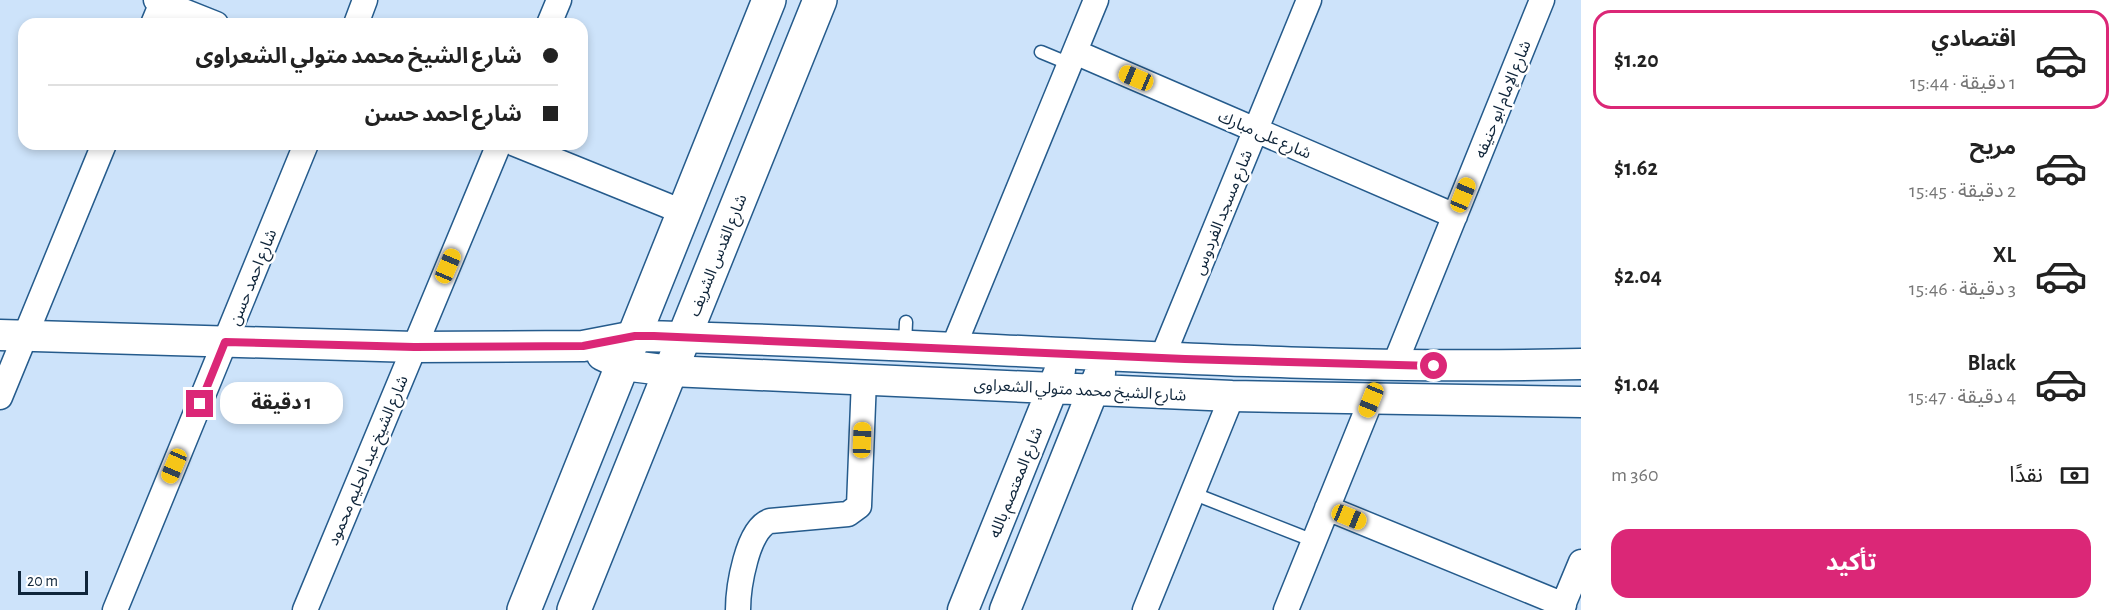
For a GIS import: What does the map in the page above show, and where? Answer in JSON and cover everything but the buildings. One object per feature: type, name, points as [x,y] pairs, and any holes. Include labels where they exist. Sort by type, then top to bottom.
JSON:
[{"type":"main road","points":[[524,610],[769,0]]},
{"type":"main road","name":"شارع القدس الشريف","points":[[574,610],[820,0]]},
{"type":"street","points":[[358,18],[365,0]]},
{"type":"street","points":[[552,18],[559,0]]},
{"type":"street","points":[[953,348],[1096,0]]},
{"type":"street","name":"شارع مسجد الفردوس","points":[[1162,358],[1309,0]]},
{"type":"street","name":"شارع الإمام ابو حنيفه","points":[[1394,366],[1542,0]]},
{"type":"street","points":[[158,7],[196,18]]},
{"type":"street","name":"شارع على مبارك","points":[[1073,58],[1256,130],[1455,216]]},
{"type":"street","points":[[0,397],[13,336],[101,150]]},
{"type":"street","name":"شارع احمد حسن","points":[[115,610],[304,150]]},
{"type":"street","name":"شارع الشيخ عبد الحليم محمود","points":[[305,610],[496,150]]},
{"type":"street","points":[[530,150],[683,212]]},
{"type":"street","name":"شارع الشيخ محمد متولي الشعراوى","points":[[13,336],[414,347],[583,346],[629,350],[684,337],[905,334],[953,348],[1107,356],[1394,366],[1581,364]]},
{"type":"street","name":"شارع الشيخ محمد متولي الشعراوى","points":[[629,350],[671,371],[1232,396],[1581,402]]},
{"type":"street","name":"شارع المعتصم بالله","points":[[963,610],[1067,353]]},
{"type":"street","points":[[1005,610],[1107,356]]},
{"type":"street","points":[[738,610],[746,561],[757,530],[763,524],[770,521],[848,514],[859,506],[864,380]]},
{"type":"street","points":[[1145,610],[1232,396]]},
{"type":"street","points":[[1286,610],[1371,400]]},
{"type":"street","points":[[1327,508],[1563,607],[1581,564]]},
{"type":"lane","points":[[1041,52],[1073,58]]},
{"type":"lane","points":[[1192,493],[1314,541]]},
{"type":"route","points":[[200,404],[225,342],[414,347],[583,346],[635,336],[654,336],[1185,359],[1434,366]]}]
